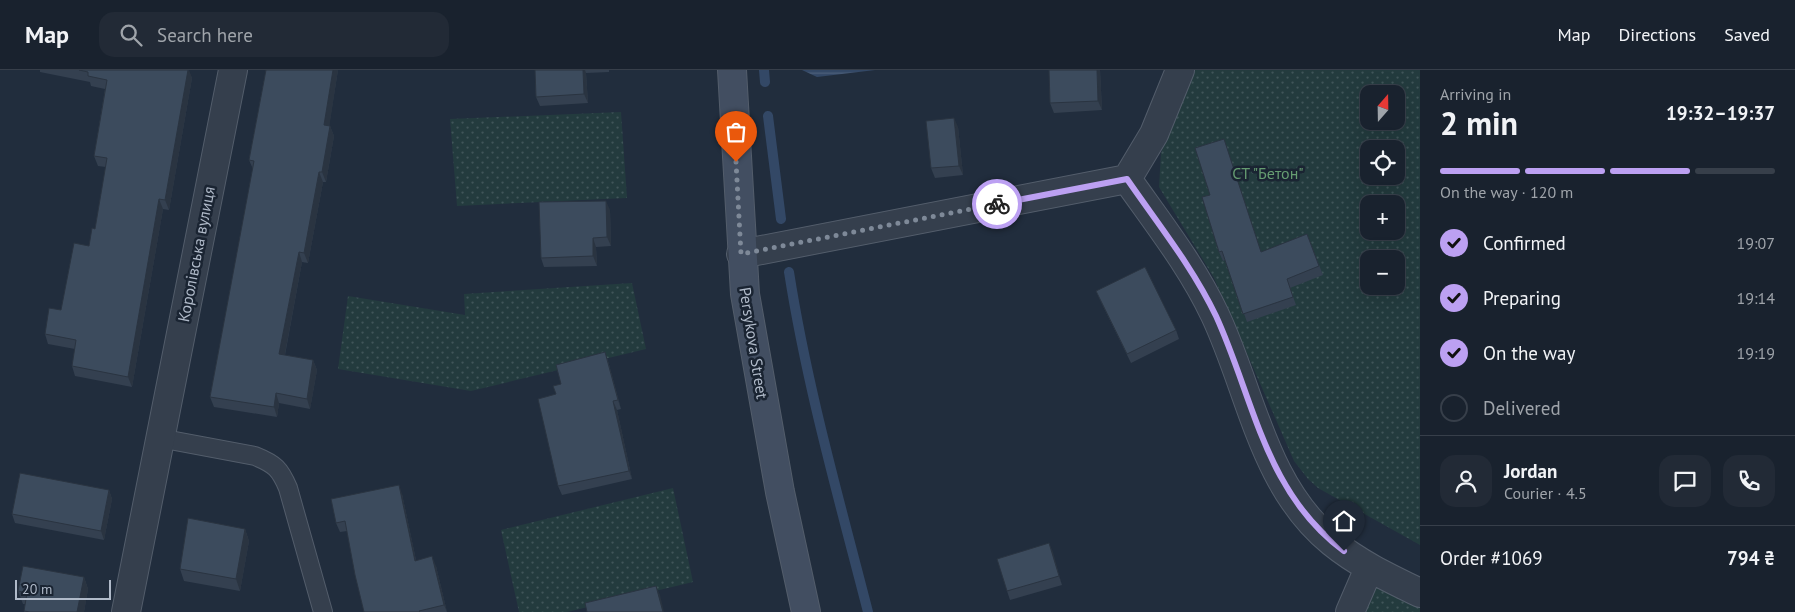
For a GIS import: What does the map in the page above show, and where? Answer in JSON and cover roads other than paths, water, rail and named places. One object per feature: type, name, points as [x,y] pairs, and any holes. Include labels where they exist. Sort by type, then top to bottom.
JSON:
[{"type":"main road","name":"Persykova Street","points":[[732,70],[741,254],[753,346],[780,492],[806,612]]},
{"type":"street","name":"Королівська вулиця","points":[[126,612],[233,70]]},
{"type":"street","points":[[741,254],[1127,179],[1157,128],[1180,70]]},
{"type":"street","points":[[1127,179],[1191,268],[1203,291],[1216,317],[1271,459],[1284,485],[1313,524],[1331,542],[1369,568],[1420,593]]},
{"type":"street","points":[[1350,612],[1369,568]]},
{"type":"lane","points":[[159,438],[255,456],[267,460],[281,471],[288,488],[323,612]]},
{"type":"water","points":[[802,70],[875,70],[817,77]]},
{"type":"waterway","points":[[764,70],[765,82]]},
{"type":"waterway","points":[[768,116],[781,219]]},
{"type":"waterway","points":[[789,272],[814,400],[868,612]]},
{"type":"park label","name":"СТ \"Бетон\"","points":[[1268,173]]}]
